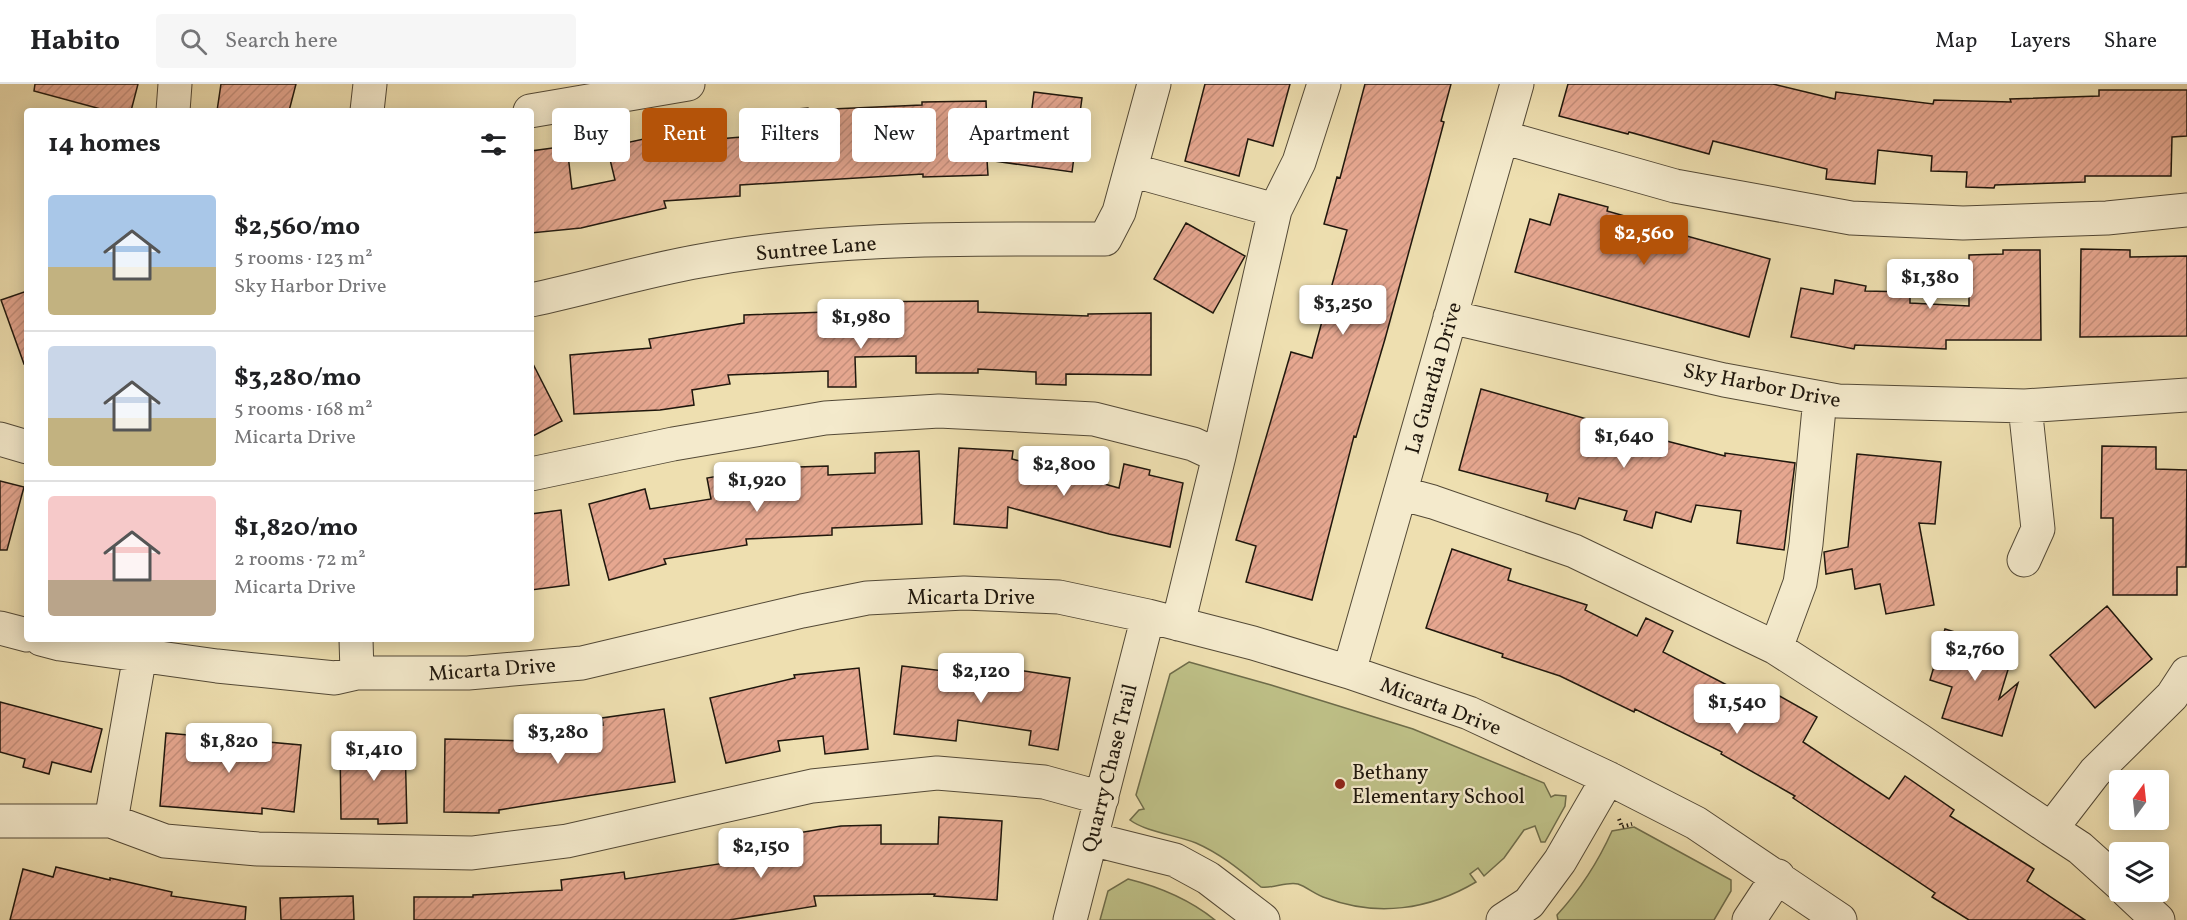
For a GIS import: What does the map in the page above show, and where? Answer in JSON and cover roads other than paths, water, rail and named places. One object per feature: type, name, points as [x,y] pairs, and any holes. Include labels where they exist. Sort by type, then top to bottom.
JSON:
[{"type":"street","points":[[173,108],[175,84]]},
{"type":"street","points":[[367,108],[370,84]]},
{"type":"street","points":[[534,110],[688,84]]},
{"type":"street","points":[[1154,84],[1131,170],[1275,210]]},
{"type":"street","name":"Quarry Chase Trail","points":[[1070,920],[1102,798],[1219,456],[1275,210],[1299,162],[1324,84]]},
{"type":"street","name":"La Guardia Drive","points":[[1349,672],[1517,84]]},
{"type":"street","points":[[1502,136],[1675,186],[1851,218],[1963,223],[2107,218],[2187,210]]},
{"type":"street","name":"Suntree Lane","points":[[534,299],[700,261],[823,245],[945,239],[1105,239],[1119,212],[1131,170]]},
{"type":"street","name":"Sky Harbor Drive","points":[[1450,317],[1724,380],[1838,401],[2025,406],[2187,395]]},
{"type":"street","points":[[1776,648],[1800,583],[1820,398]]},
{"type":"street","points":[[2024,560],[2038,529],[2025,406]]},
{"type":"street","points":[[534,473],[673,444],[825,418],[939,411],[1094,419],[1193,444],[1219,456]]},
{"type":"street","points":[[0,439],[24,446]]},
{"type":"street","points":[[1400,493],[1454,509],[1574,551],[1776,648],[2080,848],[2109,874]]},
{"type":"street","name":"Micarta Drive","points":[[52,642],[216,666],[335,678],[357,673],[468,673],[582,663],[867,598],[964,593],[1059,597],[1163,620],[1349,672],[1469,713],[1608,778],[1696,823],[1778,876],[1840,920]]},
{"type":"street","points":[[0,628],[24,634]]},
{"type":"street","points":[[356,642],[357,673]]},
{"type":"street","points":[[111,821],[140,655]]},
{"type":"street","points":[[2051,829],[2095,772],[2172,696],[2187,673]]},
{"type":"street","points":[[1,824],[111,821],[165,842],[258,849],[472,853],[567,841],[812,786],[937,773],[1044,782],[1102,798]]},
{"type":"street","points":[[1503,920],[1529,903],[1560,861],[1608,778]]},
{"type":"street","points":[[1091,839],[1175,860],[1208,878],[1263,920]]},
{"type":"street","points":[[1749,920],[1778,876]]},
{"type":"street","points":[[2139,902],[2158,920]]},
{"type":"place","name":"Bethany Elementary School","points":[[1340,784]]}]
